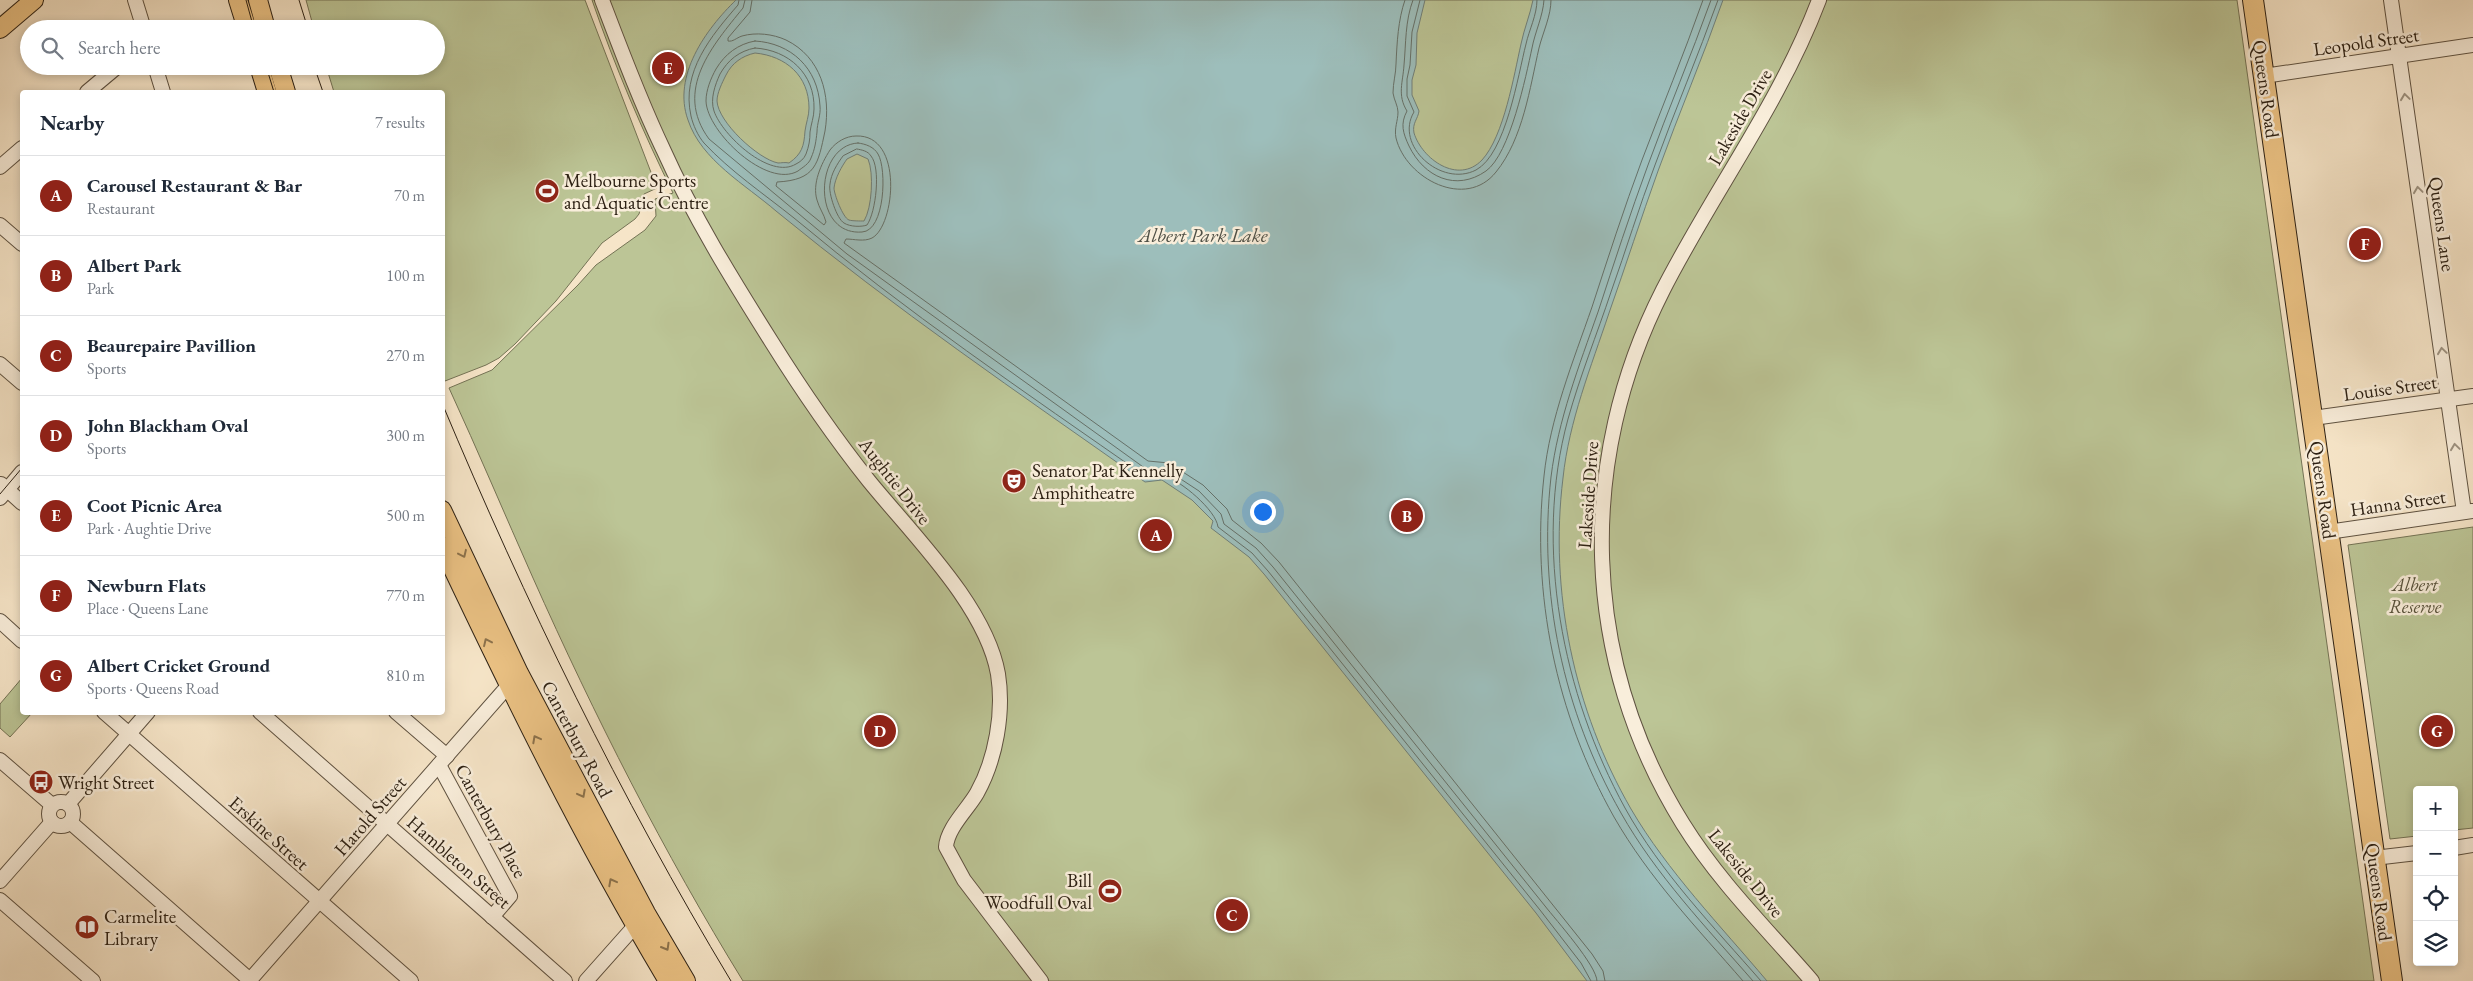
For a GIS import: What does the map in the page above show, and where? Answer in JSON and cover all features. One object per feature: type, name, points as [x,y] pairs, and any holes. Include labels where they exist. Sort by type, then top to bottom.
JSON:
[{"type":"highway","name":"Queens Road","points":[[2253,0],[2392,981]]},
{"type":"main road","points":[[0,29],[34,0]]},
{"type":"main road","points":[[238,0],[244,20]]},
{"type":"main road","points":[[258,0],[264,20]]},
{"type":"main road","points":[[262,75],[266,90]]},
{"type":"main road","points":[[281,75],[285,90]]},
{"type":"main road","name":"Canterbury Road","points":[[445,517],[514,679]]},
{"type":"main road","name":"Canterbury Road","points":[[445,552],[641,919],[668,981]]},
{"type":"main road","name":"Canterbury Road","points":[[641,919],[686,981]]},
{"type":"street","points":[[135,0],[141,20]]},
{"type":"street","name":"Aughtie Drive","points":[[602,0],[639,95],[678,182],[771,341],[862,472],[954,586],[981,624],[998,674],[999,702],[996,736],[987,771],[977,793],[950,834],[946,847],[964,880],[1041,981]]},
{"type":"street","name":"Lakeside Drive","points":[[1812,981],[1718,872],[1699,847],[1683,824],[1654,769],[1629,707],[1614,653],[1605,598],[1602,533],[1608,457],[1613,425],[1628,369],[1664,289],[1781,83],[1819,0]]},
{"type":"street","name":"Queens Lane","points":[[2391,0],[2448,399],[2468,512]]},
{"type":"street","name":"Leopold Street","points":[[2264,76],[2473,45]]},
{"type":"street","points":[[89,90],[107,75]]},
{"type":"street","points":[[158,75],[162,90]]},
{"type":"street","points":[[0,167],[20,150]]},
{"type":"street","points":[[0,225],[20,242]]},
{"type":"street","points":[[0,364],[20,382]]},
{"type":"street","name":"Louise Street","points":[[2313,418],[2473,396]]},
{"type":"street","points":[[20,474],[2,490],[20,502]]},
{"type":"street","name":"Hanna Street","points":[[2328,532],[2468,512]]},
{"type":"street","points":[[0,622],[20,639]]},
{"type":"street","name":"Harold Street","points":[[250,981],[514,679]]},
{"type":"street","name":"Erskine Street","points":[[107,715],[319,903],[411,981]]},
{"type":"street","points":[[68,804],[145,715]]},
{"type":"street","name":"Hambleton Street","points":[[263,715],[566,981]]},
{"type":"street","points":[[399,715],[443,761]]},
{"type":"street","points":[[0,760],[52,805]]},
{"type":"street","name":"Canterbury Place","points":[[443,761],[510,896],[492,917]]},
{"type":"street","points":[[62,802],[68,804],[73,813],[70,822],[62,826],[52,822],[49,814],[52,805],[62,802]]},
{"type":"street","points":[[0,881],[52,822]]},
{"type":"street","points":[[70,822],[250,981]]},
{"type":"street","points":[[2458,847],[2473,845]]},
{"type":"street","points":[[2374,858],[2413,853]]},
{"type":"street","points":[[0,900],[93,981]]},
{"type":"street","points":[[586,981],[641,919]]},
{"type":"green space","name":"Melbourne Sports and Aquatic Centre","points":[[306,0],[585,0],[657,188],[644,194],[639,214],[635,219],[602,243],[556,301],[515,344],[499,358],[486,365],[445,381],[445,90],[333,90],[329,75],[445,75],[445,20],[312,20]]},
{"type":"green space","points":[[592,0],[2237,0],[2374,981],[743,981],[685,883],[605,732],[556,629],[449,388],[492,370],[596,265],[645,230],[656,216],[655,199],[673,193],[650,146],[610,50]]},
{"type":"green space","name":"Albert Reserve","points":[[2473,527],[2473,828],[2458,830],[2458,786],[2413,786],[2413,836],[2390,839],[2348,545]]},
{"type":"green space","points":[[20,680],[20,715],[30,715],[10,737],[0,728],[0,704]]},
{"type":"water","name":"Albert Park Lake","points":[[736,0],[1425,0],[1417,33],[1416,65],[1412,80],[1412,95],[1419,111],[1414,126],[1414,133],[1418,143],[1433,160],[1442,166],[1462,170],[1473,167],[1482,160],[1496,136],[1507,105],[1522,38],[1533,0],[1723,0],[1666,149],[1575,415],[1563,478],[1560,563],[1563,606],[1570,649],[1594,731],[1611,771],[1631,809],[1661,855],[1695,898],[1767,981],[1587,981],[1536,913],[1264,574],[1249,557],[1211,528],[1213,521],[1192,500],[1162,480],[1145,482],[1004,383],[866,282],[714,160],[694,134],[688,120],[684,103],[685,87],[688,70],[703,39]],"holes":[[[755,53],[777,58],[786,63],[800,77],[805,86],[809,114],[804,141],[800,153],[789,163],[778,163],[760,155],[731,129],[719,110],[718,95],[728,71],[738,61]],[[857,154],[868,159],[871,173],[869,208],[864,221],[850,220],[844,215],[839,206],[834,188],[837,176],[847,159]]]},
{"type":"tram line","points":[[246,0],[252,20]]},
{"type":"tram line","points":[[299,0],[305,20]]},
{"type":"tram line","points":[[269,75],[273,90]]},
{"type":"tram line","points":[[317,75],[322,90]]},
{"type":"tram line","points":[[445,410],[507,551],[576,697],[651,841],[731,981]]},
{"type":"tram line","points":[[0,494],[20,470]]},
{"type":"place","name":"Coot Picnic Area","points":[[668,68]]},
{"type":"place","name":"Melbourne Sports and Aquatic Centre","points":[[547,191]]},
{"type":"place","name":"Newburn Flats","points":[[2365,244]]},
{"type":"place","name":"Senator Pat Kennelly Amphitheatre","points":[[1014,481]]},
{"type":"place","name":"Albert Park","points":[[1407,516]]},
{"type":"place","name":"Carousel Restaurant & Bar","points":[[1156,535]]},
{"type":"place","name":"John Blackham Oval","points":[[880,731]]},
{"type":"place","name":"Albert Cricket Ground","points":[[2437,731]]},
{"type":"place","name":"Wright Street","points":[[41,782]]},
{"type":"place","name":"Bill Woodfull Oval","points":[[1110,891]]},
{"type":"place","name":"Beaurepaire Pavillion","points":[[1232,915]]},
{"type":"place","name":"Carmelite Library","points":[[87,927]]}]
